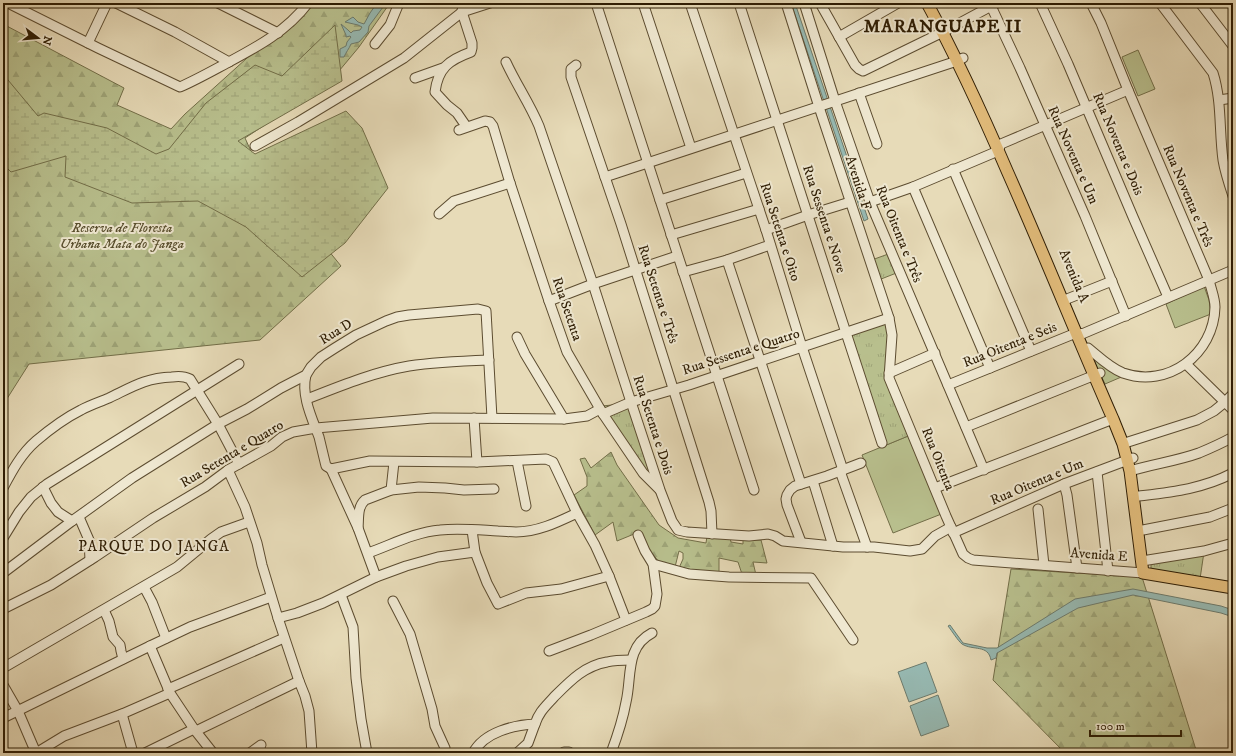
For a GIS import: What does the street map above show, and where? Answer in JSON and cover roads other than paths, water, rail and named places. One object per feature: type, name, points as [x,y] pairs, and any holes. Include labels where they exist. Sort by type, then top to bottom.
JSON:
[{"type":"main road","name":"Avenida A","points":[[927,3],[946,31]]},
{"type":"main road","name":"Avenida A","points":[[933,3],[1000,148],[1067,299],[1079,334],[1088,348],[1131,465],[1139,496],[1146,573]]},
{"type":"main road","name":"Avenida A","points":[[1000,148],[1042,251],[1128,442],[1145,561]]},
{"type":"main road","name":"Avenida E","points":[[1146,573],[1233,588]]},
{"type":"street","points":[[8,3],[180,87],[256,48],[278,33],[295,18],[308,3]]},
{"type":"street","points":[[88,43],[107,3]]},
{"type":"street","points":[[116,3],[175,32],[229,62]]},
{"type":"street","points":[[218,3],[278,33]]},
{"type":"street","points":[[375,44],[390,25],[399,3]]},
{"type":"street","points":[[255,146],[404,58],[462,7],[490,3]]},
{"type":"street","points":[[596,3],[754,490]]},
{"type":"street","points":[[643,3],[691,148]]},
{"type":"street","name":"Rua Setenta e Oito","points":[[690,3],[766,230],[802,347],[867,547]]},
{"type":"street","name":"Rua Sessenta e Nove","points":[[739,3],[882,442]]},
{"type":"street","name":"Avenida F","points":[[786,3],[889,318],[892,335],[889,373]]},
{"type":"street","name":"Rua Oitenta e Três","points":[[804,3],[834,102],[870,202],[984,470]]},
{"type":"street","points":[[820,3],[859,69],[863,71],[946,31],[994,5]]},
{"type":"street","points":[[839,37],[898,3]]},
{"type":"street","name":"Rua Noventa e Dois","points":[[1040,3],[1087,107],[1168,297]]},
{"type":"street","name":"Rua Noventa e Três","points":[[1088,348],[1113,368],[1125,374],[1153,376],[1166,374],[1186,364],[1198,352],[1204,344],[1214,317],[1214,299],[1209,280],[1101,23],[1091,3]]},
{"type":"street","points":[[1160,3],[1213,73],[1217,85],[1219,100],[1223,160],[1233,196]]},
{"type":"street","points":[[1200,3],[1233,46]]},
{"type":"street","name":"Rua Noventa e Um","points":[[994,5],[1044,125],[1085,216],[1126,316]]},
{"type":"street","points":[[415,78],[443,68],[447,64],[471,52],[472,43],[462,7]]},
{"type":"street","points":[[605,177],[960,60]]},
{"type":"street","name":"Rua Setenta e Dois","points":[[506,62],[540,126],[668,514],[678,530],[687,532],[748,536],[768,534],[783,541],[910,551],[922,549],[935,536],[952,530]]},
{"type":"street","name":"Rua Setenta e Três","points":[[576,66],[571,70],[571,77],[636,270],[710,502],[712,534]]},
{"type":"street","name":"Rua Setenta","points":[[443,68],[436,83],[435,92],[443,102],[457,113],[462,128],[485,121],[488,121],[493,126],[510,183],[567,352],[602,412],[643,473],[660,490]]},
{"type":"street","points":[[870,202],[913,187],[953,170],[1044,125],[1128,90]]},
{"type":"street","points":[[859,94],[877,144]]},
{"type":"street","points":[[1219,100],[1233,98]]},
{"type":"street","points":[[953,170],[1031,351]]},
{"type":"street","points":[[660,200],[746,173]]},
{"type":"street","points":[[439,214],[449,204],[458,199],[510,183]]},
{"type":"street","points":[[913,187],[990,368]]},
{"type":"street","points":[[766,230],[850,202]]},
{"type":"street","points":[[671,235],[759,209]]},
{"type":"street","points":[[683,272],[727,260],[770,245]]},
{"type":"street","points":[[549,301],[593,284],[677,256]]},
{"type":"street","points":[[727,260],[801,484]]},
{"type":"street","name":"Rua Oitenta e Seis","points":[[948,385],[1031,351],[1126,316],[1233,270]]},
{"type":"street","points":[[1067,299],[1112,281]]},
{"type":"street","name":"Rua D","points":[[3,573],[132,478],[218,424],[247,409],[281,388],[306,376],[316,362],[334,348],[356,335],[386,321],[409,315],[478,309],[486,311],[489,360]]},
{"type":"street","name":"Rua Sessenta e Quatro","points":[[602,412],[889,318]]},
{"type":"street","points":[[517,337],[564,419]]},
{"type":"street","points":[[889,373],[935,353]]},
{"type":"street","points":[[307,399],[356,380],[408,366],[489,360],[492,418]]},
{"type":"street","points":[[3,538],[23,507],[31,497],[43,487],[239,364]]},
{"type":"street","points":[[1186,364],[1233,410]]},
{"type":"street","name":"Rua Oitenta","points":[[889,373],[889,378],[963,554]]},
{"type":"street","points":[[966,428],[1097,374]]},
{"type":"street","points":[[306,376],[305,387],[307,399],[326,466],[331,469],[358,528],[376,577]]},
{"type":"street","points":[[3,488],[15,466],[26,452],[36,441],[51,430],[81,409],[143,381],[161,377],[186,377],[190,379],[218,424],[239,464]]},
{"type":"street","points":[[1128,442],[1197,420],[1214,411],[1233,394]]},
{"type":"street","name":"Rua Setenta e Quatro","points":[[3,609],[51,585],[153,518],[205,487],[228,470],[271,446],[282,437],[293,432],[316,428],[433,418],[492,418],[528,420],[564,419],[587,416],[602,412]]},
{"type":"street","points":[[474,418],[478,462]]},
{"type":"street","points":[[935,488],[1113,419]]},
{"type":"street","name":"Rua Oitenta e Um","points":[[952,530],[1097,472],[1131,465],[1169,461],[1198,453],[1233,437]]},
{"type":"street","points":[[331,469],[370,462],[478,462],[517,460],[546,460],[553,462],[577,513],[595,545],[626,620]]},
{"type":"street","points":[[517,460],[526,506]]},
{"type":"street","points":[[391,490],[394,462]]},
{"type":"street","points":[[801,542],[787,505],[786,499],[790,490],[801,484],[861,463]]},
{"type":"street","points":[[228,470],[245,507],[284,638],[305,696],[309,711],[312,753]]},
{"type":"street","points":[[1097,472],[1108,570]]},
{"type":"street","points":[[1139,496],[1192,489],[1209,484],[1233,473]]},
{"type":"street","points":[[813,481],[833,546]]},
{"type":"street","points":[[1064,484],[1068,495],[1077,568]]},
{"type":"street","points":[[43,487],[51,503],[58,512],[75,519],[89,540],[90,560]]},
{"type":"street","points":[[358,528],[359,511],[362,503],[365,500],[391,490],[419,487],[464,490],[494,489]]},
{"type":"street","points":[[1143,530],[1210,517],[1233,508]]},
{"type":"street","points":[[1038,509],[1044,565]]},
{"type":"street","points":[[368,553],[427,532],[441,530],[526,531],[540,529],[577,513]]},
{"type":"street","points":[[3,668],[177,567],[220,532],[249,522]]},
{"type":"street","points":[[472,530],[475,552],[498,604],[526,593],[561,589],[609,576]]},
{"type":"street","points":[[549,651],[591,635],[652,609],[655,606],[657,600],[653,564],[638,535]]},
{"type":"street","points":[[1145,561],[1204,551],[1233,543]]},
{"type":"street","points":[[278,618],[297,613],[341,595],[376,577],[420,562],[438,557],[475,552]]},
{"type":"street","name":"Avenida E","points":[[963,554],[973,560],[1146,573]]},
{"type":"street","points":[[653,564],[689,574],[729,577],[811,578],[853,640]]},
{"type":"street","points":[[144,587],[152,602],[166,638]]},
{"type":"street","points":[[341,595],[353,628],[356,678],[367,753]]},
{"type":"street","points":[[3,718],[166,638],[217,616],[271,597]]},
{"type":"street","points":[[393,601],[410,634],[432,710],[435,726],[445,748],[445,753]]},
{"type":"street","points":[[104,610],[109,621],[113,637],[120,645],[123,659]]},
{"type":"street","points":[[611,753],[626,703],[632,660],[638,643],[644,636],[652,633]]},
{"type":"street","points":[[3,685],[18,711],[36,753],[64,736],[122,714],[284,638]]},
{"type":"street","points":[[150,646],[169,691],[212,753]]},
{"type":"street","points":[[517,753],[528,743],[538,714],[572,680],[586,669],[608,661],[632,660]]},
{"type":"street","points":[[144,753],[299,681]]},
{"type":"street","points":[[122,714],[133,753]]},
{"type":"street","points":[[473,753],[481,743],[492,735],[516,726],[535,724]]},
{"type":"street","points":[[250,753],[262,745]]},
{"type":"water","points":[[377,3],[386,3],[369,26],[368,32],[359,42],[351,44],[344,57],[340,57],[340,49],[346,46],[351,37],[346,37],[341,24],[351,33],[353,31],[360,30],[362,27],[345,22],[353,17],[358,22],[364,24]]},
{"type":"water","points":[[791,3],[795,3],[868,219],[864,221]]},
{"type":"water","points":[[1133,589],[1221,606],[1233,610],[1233,617],[1221,613],[1133,595],[1078,608],[997,653],[996,658],[991,660],[987,652],[962,644],[948,626],[950,625],[963,643],[987,648],[997,648],[1075,599]]},
{"type":"water","points":[[926,662],[937,692],[909,702],[898,672]]},
{"type":"water","points":[[938,695],[949,726],[921,736],[910,706]]},
{"type":"district","name":"MARANGUAPE II","points":[[943,27]]},
{"type":"district","name":"PARQUE DO JANGA","points":[[154,546]]},
{"type":"park label","name":"Reserva de Floresta Urbana Mata do Janga","points":[[122,236]]}]
